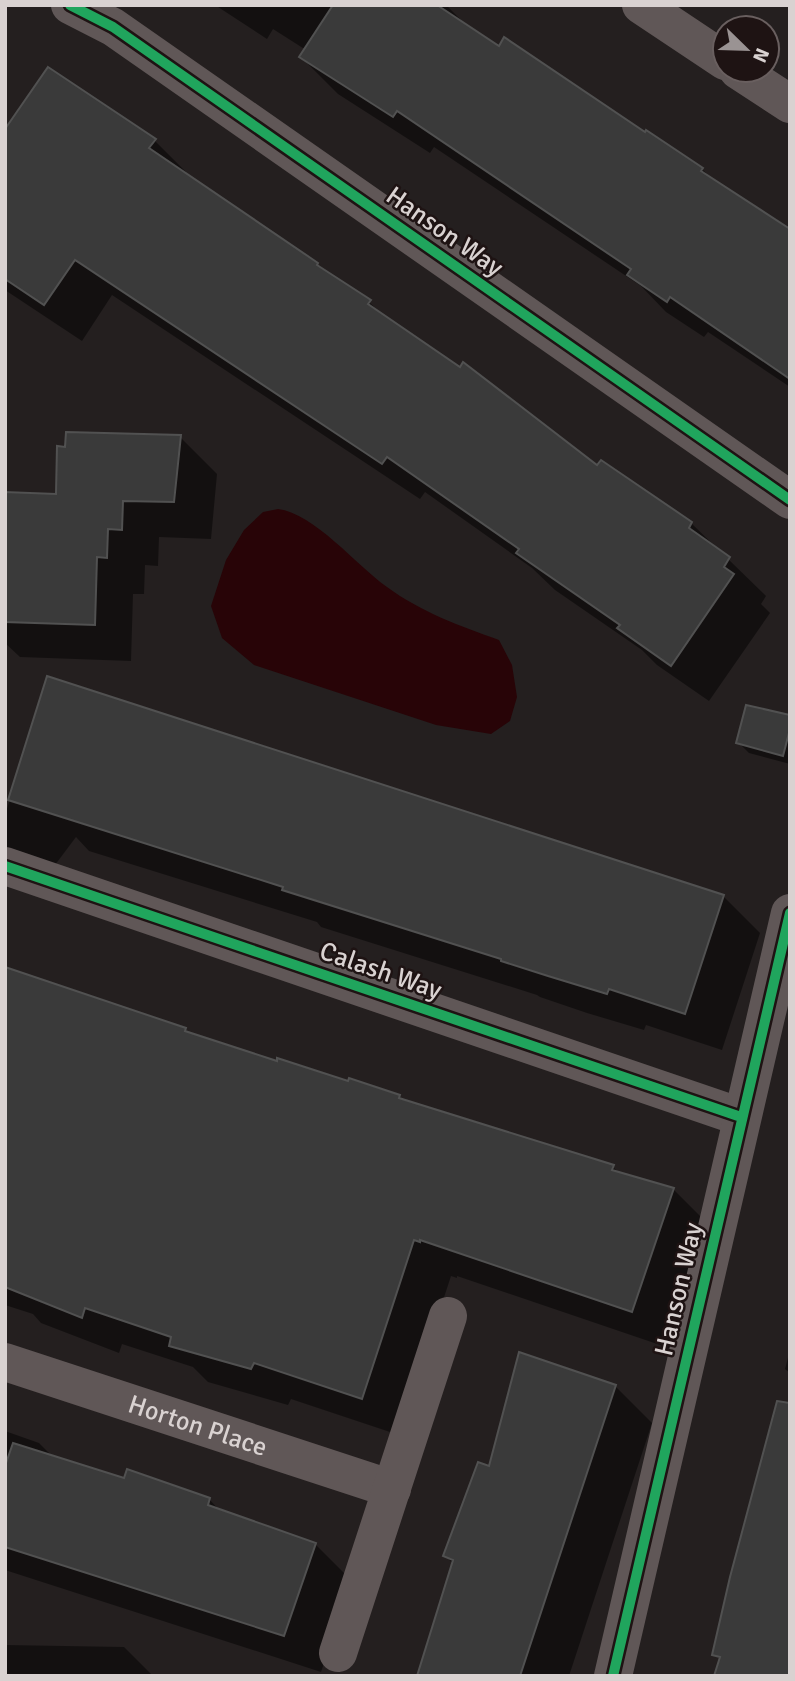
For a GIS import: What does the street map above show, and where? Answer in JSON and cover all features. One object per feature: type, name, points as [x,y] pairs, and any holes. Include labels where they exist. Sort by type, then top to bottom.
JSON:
[{"type":"street","name":"Hanson Way","points":[[70,5],[113,27],[790,500]]},
{"type":"street","points":[[641,5],[711,52]]},
{"type":"street","points":[[759,84],[790,104]]},
{"type":"street","name":"Calash Way","points":[[5,866],[741,1117]]},
{"type":"street","name":"Hanson Way","points":[[612,1676],[790,913]]},
{"type":"street","points":[[338,1653],[448,1316]]},
{"type":"street","name":"Horton Place","points":[[5,1362],[392,1489]]},
{"type":"shaded area","points":[[278,509],[306,520],[375,578],[413,604],[455,624],[499,640],[512,665],[517,697],[510,721],[491,734],[436,725],[254,665],[222,638],[211,606],[226,560],[244,530],[263,512]]},
{"type":"building","points":[[333,5],[437,5],[499,46],[504,37],[703,168],[701,171],[790,229],[790,379],[670,297],[667,302],[627,275],[631,269],[397,111],[393,117],[299,57]]},
{"type":"building","points":[[48,67],[156,139],[149,148],[371,300],[368,304],[460,367],[463,362],[597,465],[601,460],[692,522],[689,528],[730,557],[724,567],[734,574],[671,666],[617,628],[620,625],[516,553],[519,549],[387,457],[382,464],[75,260],[44,305],[5,279],[5,129]]},
{"type":"building","points":[[66,432],[181,435],[174,502],[123,501],[122,530],[108,529],[107,558],[97,557],[95,625],[5,622],[5,492],[56,494],[57,446],[65,447]]},
{"type":"building","points":[[47,676],[724,895],[685,1014],[609,989],[607,994],[548,976],[282,890],[283,887],[8,800]]},
{"type":"building","points":[[746,705],[790,715],[790,729],[783,756],[736,743]]},
{"type":"building","points":[[5,967],[186,1028],[185,1031],[277,1061],[277,1058],[348,1081],[349,1078],[400,1095],[399,1098],[614,1165],[612,1170],[674,1188],[632,1312],[414,1240],[362,1399],[254,1363],[251,1369],[169,1346],[171,1337],[85,1308],[82,1318],[5,1287]]},
{"type":"building","points":[[519,1352],[616,1385],[520,1676],[417,1676],[453,1560],[443,1556],[478,1462],[489,1466]]},
{"type":"building","points":[[777,1401],[790,1403],[790,1676],[714,1676],[720,1657],[712,1655]]},
{"type":"building","points":[[13,1443],[124,1478],[127,1469],[210,1498],[208,1505],[316,1543],[284,1636],[5,1547],[5,1466]]},
{"type":"cycle path","points":[[70,5],[113,27],[790,500]]},
{"type":"cycle path","points":[[5,866],[741,1117]]},
{"type":"cycle path","points":[[613,1676],[790,913]]}]
